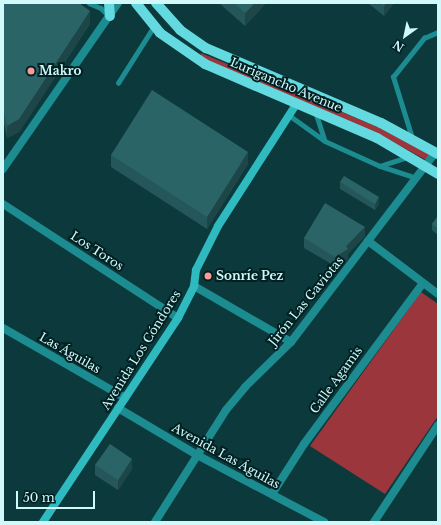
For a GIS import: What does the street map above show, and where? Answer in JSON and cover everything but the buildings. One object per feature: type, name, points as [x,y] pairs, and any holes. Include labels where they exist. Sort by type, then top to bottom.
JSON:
[{"type":"main road","points":[[108,3],[110,16]]},
{"type":"main road","name":"Lurigancho Avenue","points":[[136,3],[154,26],[182,49],[205,64],[377,138],[411,156],[438,174]]},
{"type":"main road","name":"Lurigancho Avenue","points":[[156,3],[180,30],[206,48],[413,140],[437,153]]},
{"type":"main road","name":"Avenida Los Cóndores","points":[[43,522],[178,318],[194,286],[196,270],[218,226],[297,103]]},
{"type":"street","points":[[3,168],[6,159],[118,3]]},
{"type":"street","name":"Jirón Las Gaviotas","points":[[155,522],[226,410],[245,387],[291,342],[426,165],[437,153]]},
{"type":"street","name":"Los Toros","points":[[3,204],[178,318]]},
{"type":"street","points":[[368,241],[438,294]]},
{"type":"street","name":"Calle Agamis","points":[[272,494],[304,444],[423,283]]},
{"type":"street","points":[[194,286],[291,342]]},
{"type":"street","name":"Las Águilas","points":[[3,328],[125,398]]},
{"type":"street","name":"Avenida Las Águilas","points":[[118,408],[197,455],[324,522]]},
{"type":"street","points":[[374,522],[438,425]]},
{"type":"lane","points":[[89,3],[100,8],[110,16]]},
{"type":"lane","points":[[118,83],[154,26]]},
{"type":"lane","points":[[413,140],[393,77],[424,38],[438,32]]},
{"type":"lane","points":[[315,112],[325,141]]},
{"type":"lane","points":[[289,115],[325,141],[380,166],[416,178]]},
{"type":"lane","points":[[380,166],[411,156]]},
{"type":"shaded area","points":[[201,53],[380,128],[430,155],[426,160],[377,133],[200,57]]},
{"type":"shaded area","points":[[421,292],[438,304],[438,416],[385,494],[310,446]]},
{"type":"place","name":"Makro","points":[[31,71]]},
{"type":"place","name":"Sonríe Pez","points":[[208,276]]}]
